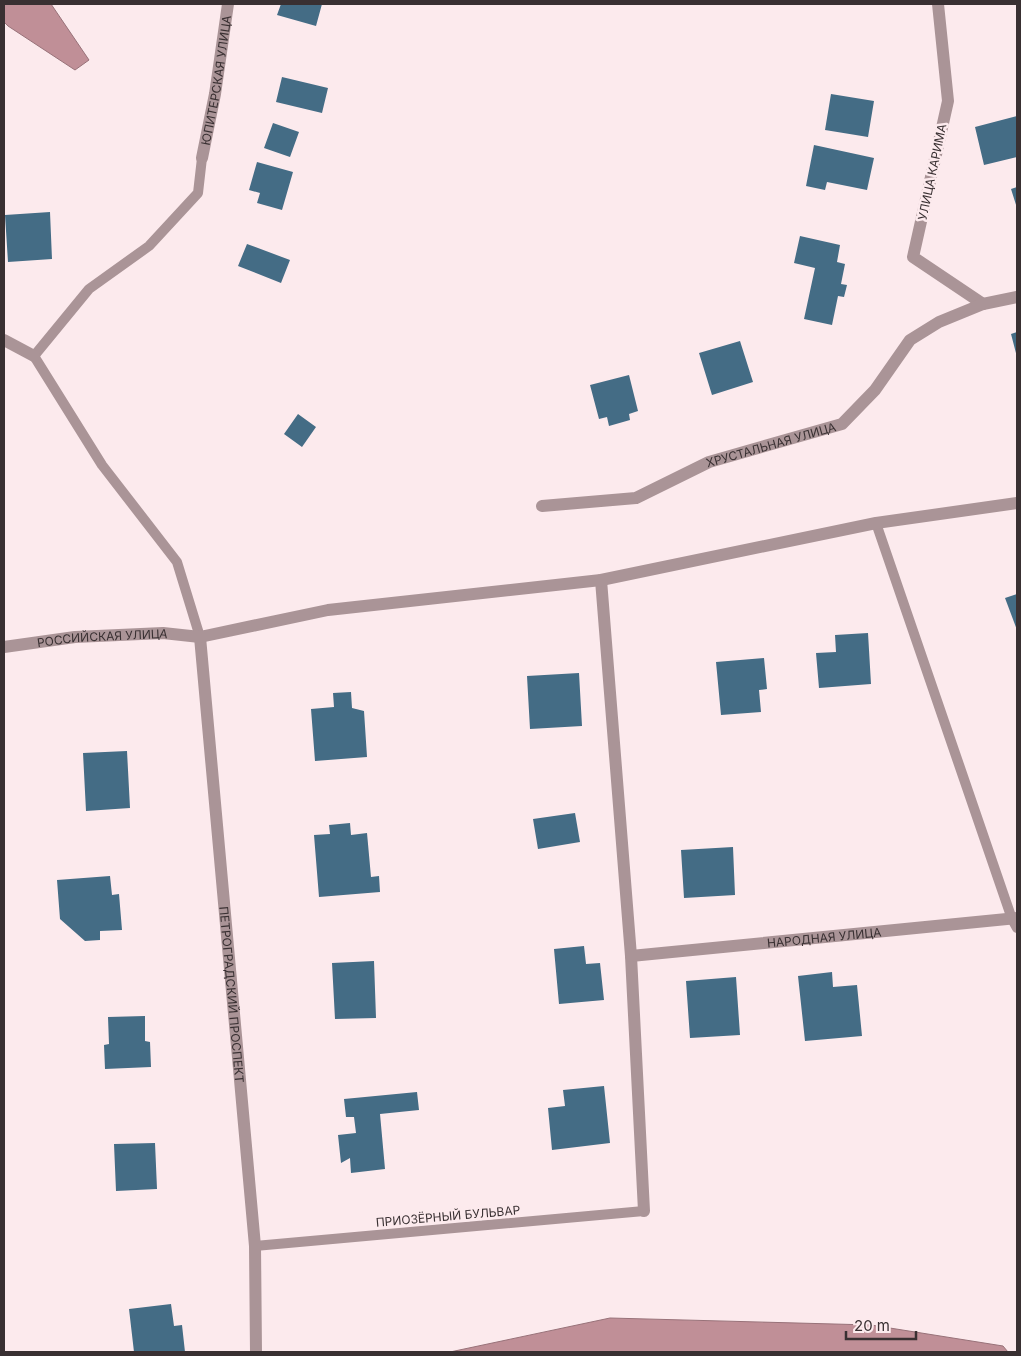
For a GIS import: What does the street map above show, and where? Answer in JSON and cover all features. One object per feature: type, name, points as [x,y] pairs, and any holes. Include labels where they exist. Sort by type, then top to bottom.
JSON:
[{"type":"street","name":"ЮПИТЕРСКАЯ УЛИЦА","points":[[202,158],[215,94],[228,4]]},
{"type":"street","name":"УЛИЦА КАРИМА","points":[[938,4],[948,101],[913,257],[983,304]]},
{"type":"street","name":"ХРУСТАЛЬНАЯ УЛИЦА","points":[[542,506],[636,498],[709,462],[842,424],[875,390],[910,340],[939,322],[983,304],[1017,296]]},
{"type":"street","points":[[4,340],[34,356]]},
{"type":"street","name":"РОССИЙСКАЯ УЛИЦА","points":[[4,647],[74,637],[163,633],[200,637],[328,610],[601,580],[876,523],[1017,503]]},
{"type":"street","points":[[601,580],[631,956],[644,1211]]},
{"type":"street","name":"ПЕТРОГРАДСКИЙ ПРОСПЕКТ","points":[[200,637],[255,1246],[256,1352]]},
{"type":"street","name":"НАРОДНАЯ УЛИЦА","points":[[631,956],[1016,922]]},
{"type":"lane","points":[[200,637],[177,562],[102,465],[34,356],[89,289],[149,246],[198,193],[202,158]]},
{"type":"lane","points":[[876,523],[1016,922]]},
{"type":"lane","name":"ПРИОЗЁРНЫЙ БУЛЬВАР","points":[[255,1246],[644,1211]]},
{"type":"shaded area","points":[[4,4],[51,4],[89,60],[75,70],[8,26],[4,22]]},
{"type":"shaded area","points":[[610,1318],[871,1325],[1003,1346],[1008,1352],[450,1352]]},
{"type":"building","points":[[281,4],[322,4],[316,26],[277,15]]},
{"type":"building","points":[[282,77],[328,88],[322,113],[276,102]]},
{"type":"building","points":[[831,94],[874,101],[868,137],[825,130]]},
{"type":"building","points":[[1017,116],[1017,157],[984,165],[975,127]]},
{"type":"building","points":[[273,123],[299,132],[290,157],[264,148]]},
{"type":"building","points":[[814,145],[874,158],[867,190],[827,182],[825,190],[806,186]]},
{"type":"building","points":[[257,162],[293,172],[282,210],[257,203],[260,193],[249,190]]},
{"type":"building","points":[[1017,187],[1017,208],[1011,189]]},
{"type":"building","points":[[50,212],[52,259],[8,262],[5,215]]},
{"type":"building","points":[[800,236],[840,245],[837,262],[845,264],[841,284],[847,285],[844,297],[838,296],[832,325],[804,319],[815,268],[794,263]]},
{"type":"building","points":[[247,244],[290,260],[281,283],[238,266]]},
{"type":"building","points":[[1017,332],[1017,357],[1011,334]]},
{"type":"building","points":[[740,341],[753,382],[712,395],[699,353]]},
{"type":"building","points":[[629,375],[638,411],[629,414],[630,420],[609,426],[607,417],[599,419],[590,385]]},
{"type":"building","points":[[298,414],[316,427],[302,447],[284,434]]},
{"type":"building","points":[[1017,594],[1017,630],[1005,598]]},
{"type":"building","points":[[868,633],[871,684],[819,688],[816,653],[836,652],[835,635]]},
{"type":"building","points":[[764,658],[767,689],[759,690],[761,712],[721,715],[716,662]]},
{"type":"building","points":[[579,673],[582,726],[530,729],[527,676]]},
{"type":"building","points":[[351,692],[352,708],[364,711],[367,757],[315,761],[311,709],[334,707],[333,693]]},
{"type":"building","points":[[127,751],[130,808],[86,811],[83,753]]},
{"type":"building","points":[[575,813],[580,842],[538,849],[533,819]]},
{"type":"building","points":[[350,823],[351,835],[367,833],[371,877],[379,876],[380,892],[319,897],[314,835],[330,834],[329,825]]},
{"type":"building","points":[[733,847],[735,895],[684,898],[681,850]]},
{"type":"building","points":[[110,876],[112,895],[119,894],[122,930],[100,931],[100,940],[85,941],[60,919],[57,880]]},
{"type":"building","points":[[584,946],[586,964],[600,963],[604,1000],[559,1004],[554,949]]},
{"type":"building","points":[[374,961],[376,1018],[335,1019],[332,963]]},
{"type":"building","points":[[832,972],[833,987],[857,985],[862,1036],[805,1041],[798,976]]},
{"type":"building","points":[[736,977],[740,1035],[690,1038],[686,981]]},
{"type":"building","points":[[145,1016],[145,1041],[150,1042],[151,1067],[105,1069],[104,1045],[109,1044],[108,1017]]},
{"type":"building","points":[[604,1086],[610,1143],[552,1150],[548,1108],[565,1106],[563,1090]]},
{"type":"building","points":[[417,1092],[419,1110],[380,1114],[385,1169],[351,1173],[350,1158],[341,1163],[338,1135],[356,1133],[354,1117],[346,1117],[344,1099]]},
{"type":"building","points":[[155,1143],[157,1189],[116,1191],[114,1144]]},
{"type":"building","points":[[171,1304],[174,1326],[182,1325],[185,1352],[134,1352],[129,1309]]}]
